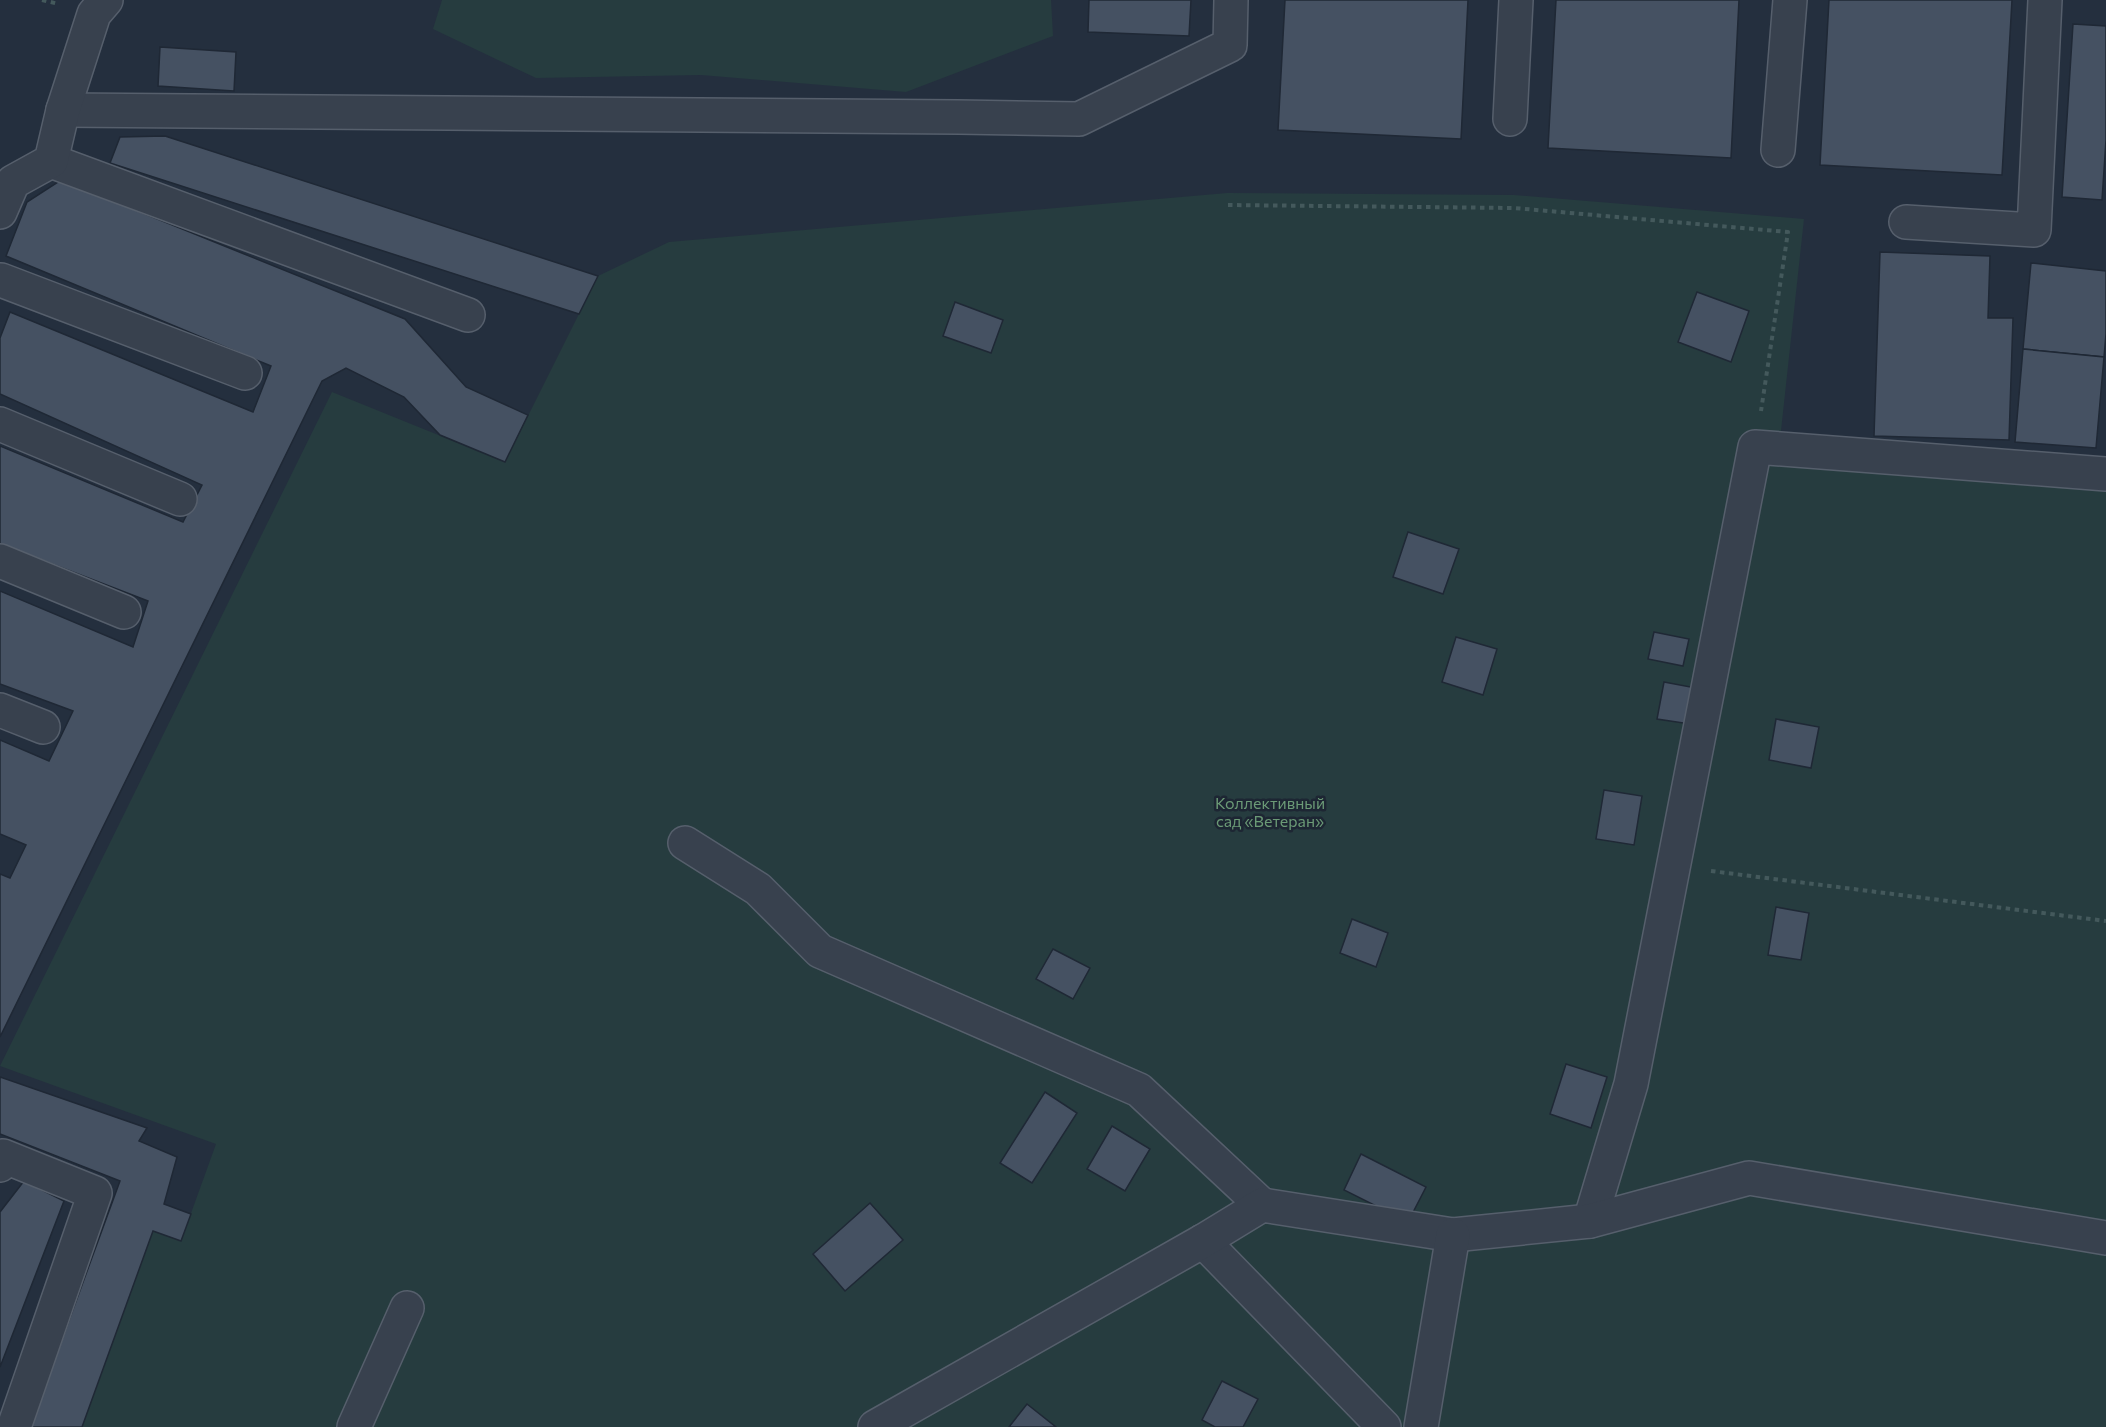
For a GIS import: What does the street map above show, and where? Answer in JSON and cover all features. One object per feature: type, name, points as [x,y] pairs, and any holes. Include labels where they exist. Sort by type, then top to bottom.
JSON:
[{"type":"lane","points":[[0,212],[13,182],[51,161],[63,110],[94,14],[106,0]]},
{"type":"lane","points":[[63,110],[1080,119],[1230,45],[1231,0]]},
{"type":"lane","points":[[1510,119],[1516,0]]},
{"type":"lane","points":[[1778,150],[1790,0]]},
{"type":"lane","points":[[1906,222],[2034,230],[2045,0]]},
{"type":"lane","points":[[51,161],[468,315]]},
{"type":"lane","points":[[0,281],[245,373]]},
{"type":"lane","points":[[0,424],[180,499]]},
{"type":"lane","points":[[1590,1221],[1631,1084],[1755,447],[2106,474]]},
{"type":"lane","points":[[0,561],[124,612]]},
{"type":"lane","points":[[0,710],[43,727]]},
{"type":"lane","points":[[686,843],[758,889],[820,951],[1139,1090],[1262,1205],[1453,1235],[1590,1221],[1749,1178],[2106,1238]]},
{"type":"lane","points":[[0,1165],[3,1156],[95,1194],[14,1427]]},
{"type":"lane","points":[[875,1427],[1203,1241],[1262,1205]]},
{"type":"lane","points":[[1421,1427],[1453,1235]]},
{"type":"lane","points":[[1203,1241],[1384,1427]]},
{"type":"lane","points":[[354,1427],[407,1308]]},
{"type":"path","points":[[1228,205],[1514,208],[1788,232],[1755,447]]},
{"type":"path","points":[[1674,867],[2106,921]]},
{"type":"green space","points":[[442,0],[1051,0],[1053,36],[906,92],[701,75],[536,78],[433,29]]},
{"type":"green space","name":"Коллективный сад «Ветеран»","points":[[1227,193],[1514,195],[1804,219],[1780,440],[2106,463],[2106,1427],[82,1427],[153,1231],[181,1241],[216,1144],[0,1066],[332,392],[505,462],[598,276],[669,242]]},
{"type":"building","points":[[1089,0],[1191,0],[1189,36],[1088,32]]},
{"type":"building","points":[[1285,0],[1468,0],[1461,139],[1278,130]]},
{"type":"building","points":[[1556,0],[1739,0],[1731,158],[1548,148]]},
{"type":"building","points":[[1829,0],[2012,0],[2002,175],[1820,165]]},
{"type":"building","points":[[2073,24],[2106,26],[2106,140],[2102,200],[2062,197]]},
{"type":"building","points":[[160,47],[236,52],[234,91],[158,86]]},
{"type":"building","points":[[165,136],[598,276],[579,314],[110,163],[120,137]]},
{"type":"building","points":[[61,180],[405,319],[466,387],[528,415],[505,462],[440,435],[404,397],[346,368],[322,381],[0,1037],[0,874],[10,878],[26,845],[0,834],[0,740],[49,761],[73,711],[0,684],[0,591],[133,647],[148,601],[0,544],[0,446],[183,522],[202,485],[0,394],[0,338],[10,312],[253,412],[271,366],[6,256],[27,202]]},
{"type":"building","points":[[1880,252],[1990,256],[1988,318],[2013,318],[2009,440],[1874,436]]},
{"type":"building","points":[[2031,263],[2106,271],[2104,357],[2023,349]]},
{"type":"building","points":[[1697,292],[1749,311],[1731,362],[1678,342]]},
{"type":"building","points":[[955,302],[1003,320],[991,353],[943,336]]},
{"type":"building","points":[[2023,349],[2104,357],[2096,448],[2015,442]]},
{"type":"building","points":[[1408,532],[1459,549],[1443,594],[1393,577]]},
{"type":"building","points":[[1654,632],[1689,639],[1683,666],[1648,659]]},
{"type":"building","points":[[1456,637],[1497,649],[1483,695],[1442,682]]},
{"type":"building","points":[[1664,682],[1696,688],[1690,724],[1657,719]]},
{"type":"building","points":[[1776,719],[1819,727],[1811,768],[1769,760]]},
{"type":"building","points":[[1604,790],[1642,796],[1634,845],[1596,839]]},
{"type":"building","points":[[1776,907],[1809,913],[1801,960],[1768,955]]},
{"type":"building","points":[[1352,919],[1388,933],[1376,967],[1340,953]]},
{"type":"building","points":[[1053,949],[1090,968],[1073,999],[1036,979]]},
{"type":"building","points":[[1566,1064],[1607,1077],[1591,1128],[1550,1114]]},
{"type":"building","points":[[0,1077],[147,1128],[139,1141],[177,1157],[164,1204],[191,1214],[181,1241],[153,1231],[82,1427],[30,1427],[120,1181],[0,1134]]},
{"type":"building","points":[[1045,1092],[1077,1113],[1032,1183],[1000,1163]]},
{"type":"building","points":[[1112,1126],[1150,1149],[1125,1191],[1087,1169]]},
{"type":"building","points":[[1361,1154],[1426,1187],[1408,1222],[1344,1190]]},
{"type":"building","points":[[24,1181],[64,1201],[0,1367],[0,1212]]},
{"type":"building","points":[[870,1203],[903,1240],[845,1291],[813,1254]]},
{"type":"building","points":[[1222,1381],[1258,1399],[1243,1427],[1215,1427],[1202,1420]]},
{"type":"building","points":[[1027,1404],[1056,1427],[1009,1427]]}]
